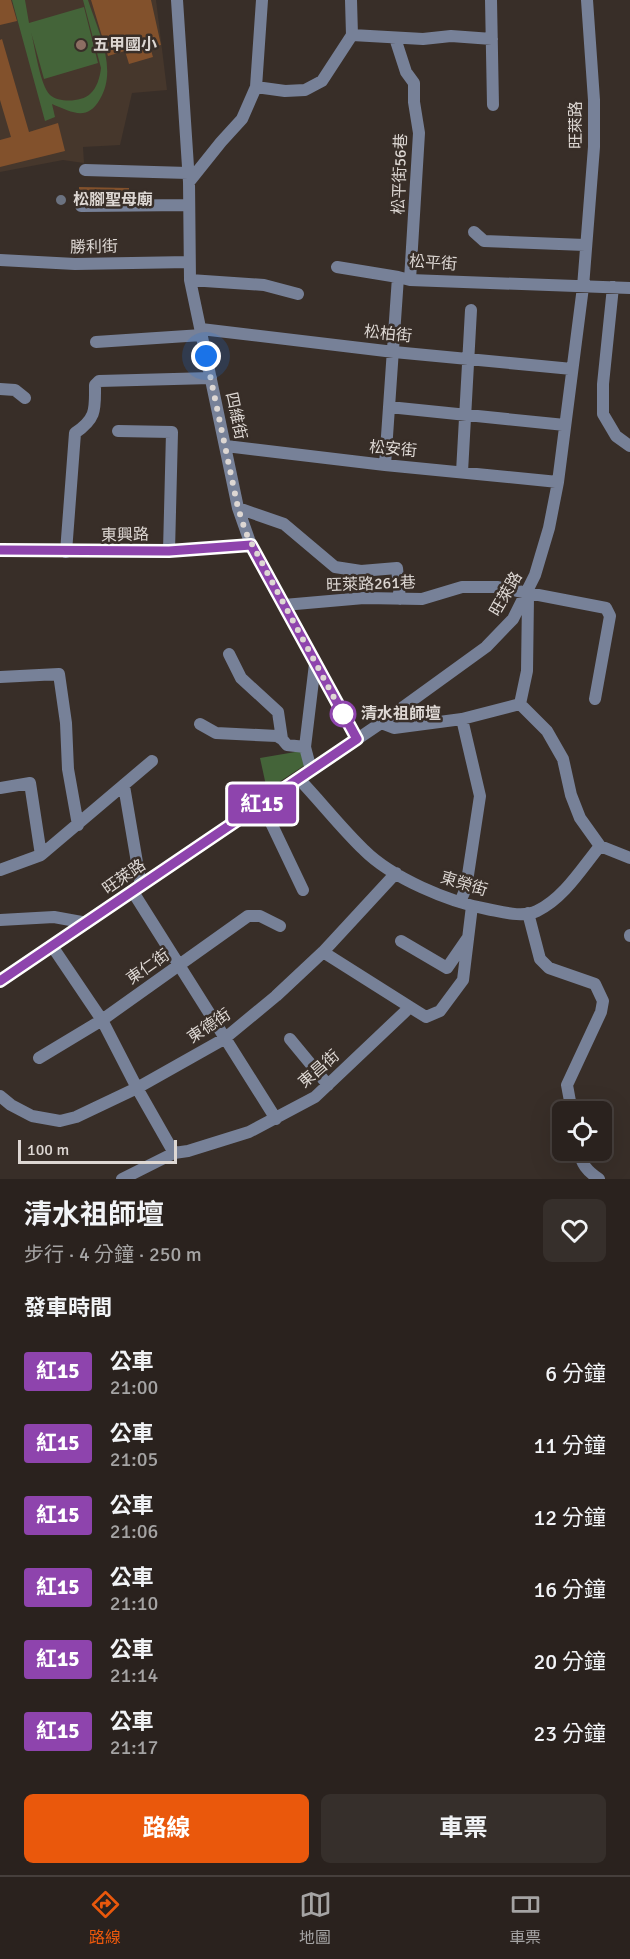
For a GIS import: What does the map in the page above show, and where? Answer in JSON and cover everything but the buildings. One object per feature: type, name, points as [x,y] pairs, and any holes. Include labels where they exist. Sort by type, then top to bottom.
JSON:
[{"type":"street","name":"四維街","points":[[177,0],[189,178],[190,280],[238,508],[251,545],[357,739]]},
{"type":"street","points":[[85,170],[189,178],[242,119],[256,87],[262,0]]},
{"type":"street","points":[[256,87],[285,91],[305,90],[322,81],[352,35],[351,0]]},
{"type":"street","points":[[491,0],[493,105]]},
{"type":"street","name":"旺萊路","points":[[0,981],[381,723],[486,647],[513,619],[528,593],[540,562],[558,482],[582,287],[594,147],[594,100],[587,0]]},
{"type":"street","points":[[352,35],[423,39],[451,36],[492,39]]},
{"type":"street","name":"松平街56巷","points":[[395,38],[406,72],[414,83],[414,102],[419,133],[404,279]]},
{"type":"street","points":[[81,206],[189,205]]},
{"type":"street","points":[[474,232],[484,242],[585,245]]},
{"type":"street","name":"勝利街","points":[[0,260],[75,264],[189,262]]},
{"type":"street","points":[[337,267],[404,279]]},
{"type":"street","name":"松平街","points":[[386,465],[394,352],[404,279],[630,288]]},
{"type":"street","points":[[190,280],[264,285],[298,294]]},
{"type":"street","points":[[613,287],[603,384],[603,414],[616,436],[630,446]]},
{"type":"street","points":[[462,472],[471,310]]},
{"type":"street","name":"松柏街","points":[[96,342],[201,332],[572,369]]},
{"type":"street","points":[[66,552],[75,433],[88,425],[95,409],[95,385],[99,381],[211,378]]},
{"type":"street","points":[[0,389],[15,390],[25,398]]},
{"type":"street","points":[[389,407],[565,425]]},
{"type":"street","points":[[118,431],[172,432],[169,551]]},
{"type":"street","name":"松安街","points":[[226,446],[558,482]]},
{"type":"street","points":[[238,508],[284,524],[335,567],[361,571],[397,568],[400,599]]},
{"type":"street","name":"東興路","points":[[0,550],[169,551],[251,545]]},
{"type":"street","name":"旺萊路261巷","points":[[284,605],[364,598],[422,599],[462,587],[497,587],[606,608],[610,616],[595,699]]},
{"type":"street","points":[[520,704],[527,671],[528,593]]},
{"type":"street","points":[[229,654],[241,678],[278,712],[282,739]]},
{"type":"street","points":[[311,770],[305,747],[315,664]]},
{"type":"street","points":[[0,677],[59,674],[66,723],[68,769],[78,825]]},
{"type":"street","points":[[381,723],[394,728],[462,719],[520,704]]},
{"type":"street","points":[[520,704],[553,740],[563,759],[571,795],[580,818],[600,846],[630,858]]},
{"type":"street","points":[[323,952],[426,1017],[441,1011],[463,980],[468,938],[466,888],[480,796],[462,719]]},
{"type":"street","points":[[200,724],[216,733],[277,736],[287,745],[305,747]]},
{"type":"street","points":[[0,870],[41,855],[152,761]]},
{"type":"street","name":"東榮街","points":[[299,778],[366,852],[396,873],[431,892],[466,904],[514,915],[535,912],[558,897],[600,846]]},
{"type":"street","points":[[0,788],[30,783],[41,855]]},
{"type":"street","points":[[124,786],[137,889],[178,966],[276,1119]]},
{"type":"street","points":[[262,804],[303,890]]},
{"type":"street","name":"東德街","points":[[0,1096],[11,1105],[32,1116],[60,1121],[76,1117],[137,1088],[224,1039],[276,996],[323,952],[396,873]]},
{"type":"street","points":[[528,913],[540,959],[549,968],[595,984],[603,1001],[602,1012],[567,1085],[570,1101]]},
{"type":"street","name":"東仁街","points":[[39,1058],[102,1020],[248,916],[260,915],[279,926]]},
{"type":"street","points":[[0,920],[54,917],[87,923]]},
{"type":"street","points":[[401,941],[447,968],[468,938]]},
{"type":"street","points":[[52,946],[102,1020],[174,1153]]},
{"type":"street","name":"東昌街","points":[[122,1179],[174,1153],[188,1151],[249,1132],[315,1097],[410,1007]]},
{"type":"street","points":[[290,1039],[328,1085]]},
{"type":"street","points":[[580,1161],[590,1173],[599,1179]]},
{"type":"shaded area","name":"五甲國小","points":[[0,0],[156,0],[167,90],[132,93],[120,145],[83,147],[84,163],[63,160],[0,172]]},
{"type":"green space","points":[[12,0],[25,0],[29,23],[84,7],[98,63],[44,79],[31,32],[46,90],[54,98],[70,100],[82,99],[90,94],[96,86],[101,71],[83,0],[88,0],[107,63],[105,87],[100,99],[90,111],[73,112],[52,104],[55,117],[45,121]]},
{"type":"green space","points":[[301,751],[305,765],[267,790],[260,758]]},
{"type":"bus line","name":"紅15","points":[[0,550],[169,551],[251,545],[357,739],[0,981]]},
{"type":"place","name":"五甲國小","points":[[81,45]]},
{"type":"place","name":"松腳聖母廟","points":[[61,200]]},
{"type":"place","name":"清水祖師壇","points":[[343,714]]},
{"type":"route","points":[[206,356],[238,508],[246,533],[346,720],[343,714]]}]
